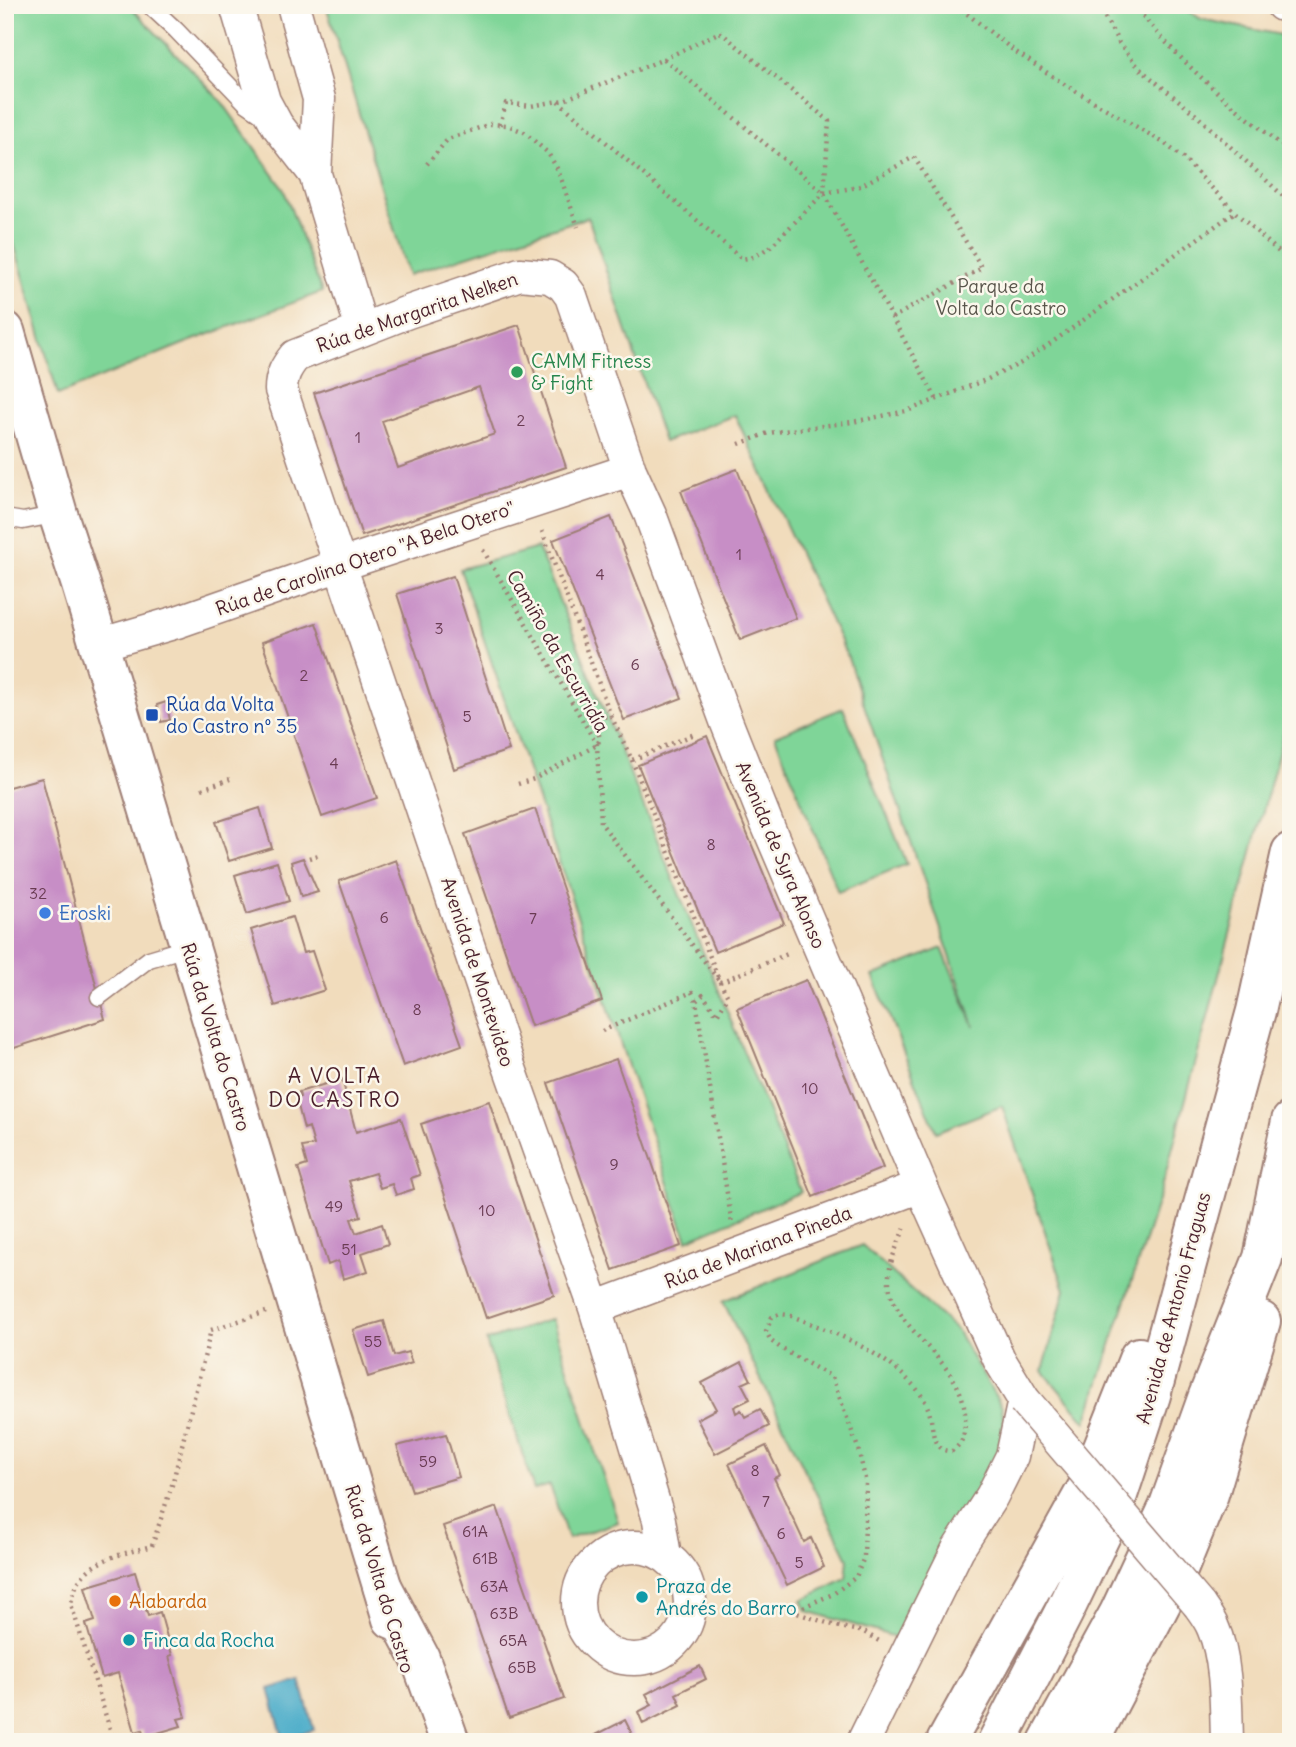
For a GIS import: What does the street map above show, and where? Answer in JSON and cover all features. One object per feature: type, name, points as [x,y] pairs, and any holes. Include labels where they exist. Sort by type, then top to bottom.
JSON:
[{"type":"main road","name":"Rúa da Volta do Castro","points":[[5,331],[429,1742]]},
{"type":"main road","name":"Avenida de Antonio Fraguas","points":[[996,1742],[1065,1612],[1113,1510],[1152,1395],[1256,1011],[1291,852]]},
{"type":"main road","points":[[1089,1742],[1176,1575],[1209,1494],[1261,1324],[1263,1258],[1291,1121]]},
{"type":"main road","points":[[946,1742],[1087,1488],[1205,1192]]},
{"type":"main road","points":[[1048,1742],[1119,1613],[1168,1508],[1208,1396],[1263,1258]]},
{"type":"main road","points":[[383,1588],[420,1658],[450,1742]]},
{"type":"street","points":[[236,5],[264,101],[277,125],[315,174]]},
{"type":"street","points":[[293,5],[317,86],[315,174],[362,330]]},
{"type":"street","points":[[1282,5],[1291,7]]},
{"type":"street","points":[[277,125],[291,132],[308,129],[318,114]]},
{"type":"street","name":"Rúa de Margarita Nelken","points":[[281,390],[281,379],[295,356],[520,274],[550,277],[563,285],[571,296]]},
{"type":"street","name":"Avenida de Syra Alonso","points":[[571,296],[631,470],[650,514],[726,721],[921,1186],[999,1359],[1024,1400],[1199,1605],[1213,1628],[1219,1646],[1226,1701],[1227,1742]]},
{"type":"street","name":"Avenida de Montevideo","points":[[281,390],[508,1063],[595,1308],[659,1520],[665,1556]]},
{"type":"street","name":"Rúa de Carolina Otero \"A Bela Otero\"","points":[[98,645],[177,622],[340,565],[631,470]]},
{"type":"street","name":"Rúa de Mariana Pineda","points":[[595,1308],[921,1186]]},
{"type":"street","points":[[863,1742],[958,1549],[992,1496],[1012,1456],[1024,1400]]},
{"type":"lane","points":[[149,5],[247,104],[277,125]]},
{"type":"lane","points":[[5,518],[23,521],[58,513]]},
{"type":"lane","points":[[99,997],[149,959],[189,947]]},
{"type":"path","points":[[957,5],[1013,50],[1174,150],[1199,172],[1235,212],[1291,263]]},
{"type":"path","points":[[1098,5],[1119,43],[1140,69],[1194,113],[1291,206]]},
{"type":"path","points":[[1134,5],[1163,42],[1212,88],[1291,152]]},
{"type":"path","points":[[500,125],[506,103],[531,106],[558,101],[664,59],[720,32],[829,121],[824,193]]},
{"type":"path","points":[[664,59],[824,193],[937,400]]},
{"type":"path","points":[[558,101],[743,258],[754,257],[770,247],[824,193],[858,187],[914,157],[982,268],[892,318]]},
{"type":"path","points":[[427,164],[448,139],[490,124],[508,125],[524,132],[548,153],[558,170],[578,227]]},
{"type":"path","points":[[739,444],[768,433],[907,411],[1021,363],[1235,212]]},
{"type":"path","points":[[542,531],[611,716],[632,760],[720,982],[729,997],[717,1015],[703,995],[696,1001]]},
{"type":"path","name":"Camiño da Escurridía","points":[[483,550],[597,745],[601,823],[720,982]]},
{"type":"path","points":[[518,784],[534,779],[597,745],[600,740],[594,718],[611,716]]},
{"type":"path","points":[[632,760],[708,729]]},
{"type":"path","points":[[202,789],[230,779]]},
{"type":"path","points":[[309,858],[322,853]]},
{"type":"path","points":[[720,982],[800,949]]},
{"type":"path","points":[[602,1031],[692,992],[696,1001],[733,1232]]},
{"type":"path","points":[[803,1607],[846,1587],[856,1577],[864,1556],[866,1483],[858,1448],[832,1377],[771,1341],[766,1331],[772,1317],[789,1315],[860,1344],[896,1370],[923,1396],[930,1412],[934,1440],[938,1448],[952,1451],[964,1438],[965,1418],[962,1399],[956,1386],[932,1350],[902,1315],[891,1292],[890,1266],[907,1221]]},
{"type":"path","points":[[114,1742],[71,1605],[73,1590],[78,1579],[94,1565],[152,1546],[172,1485],[211,1330],[297,1303]]},
{"type":"path","points":[[791,1611],[864,1632],[904,1656]]},
{"type":"green space","points":[[5,5],[129,5],[222,102],[283,188],[322,292],[58,395],[5,213]]},
{"type":"green space","name":"Parque da Volta do Castro","points":[[326,5],[1180,5],[1201,19],[1291,37],[1291,706],[1162,1188],[1086,1422],[1043,1371],[1065,1290],[1002,1106],[936,1132],[873,976],[942,948],[974,1026],[848,658],[735,415],[664,442],[588,217],[408,275]]},
{"type":"green space","points":[[538,548],[801,1192],[687,1240],[460,569]]},
{"type":"green space","points":[[843,708],[907,864],[838,892],[775,736]]},
{"type":"green space","points":[[862,1245],[956,1330],[1002,1407],[1004,1425],[999,1453],[902,1639],[807,1611],[802,1600],[846,1578],[848,1559],[723,1301]]},
{"type":"green space","points":[[552,1319],[618,1522],[568,1539],[550,1485],[534,1490],[486,1341]]},
{"type":"water","points":[[300,1680],[314,1730],[283,1738],[269,1689]]},
{"type":"building","points":[[519,325],[566,467],[362,536],[314,393]],"holes":[[[479,387],[495,434],[398,468],[382,421]]]},
{"type":"building","points":[[737,469],[796,618],[740,640],[681,491]]},
{"type":"building","points":[[611,517],[682,698],[624,720],[553,540]]},
{"type":"building","points":[[453,576],[509,750],[454,769],[397,594]]},
{"type":"building","points":[[316,623],[377,798],[322,817],[262,642]]},
{"type":"building","points":[[166,702],[170,720],[161,722],[157,705]]},
{"type":"building","points":[[707,736],[784,923],[715,952],[638,765]]},
{"type":"building","points":[[42,778],[105,1019],[5,1051],[5,788]]},
{"type":"building","points":[[260,808],[272,848],[229,861],[216,822]]},
{"type":"building","points":[[535,809],[602,1001],[531,1026],[465,834]]},
{"type":"building","points":[[303,858],[318,892],[301,897],[291,862]]},
{"type":"building","points":[[396,860],[462,1045],[403,1066],[339,881]]},
{"type":"building","points":[[277,862],[289,901],[247,914],[235,875]]},
{"type":"building","points":[[292,917],[303,953],[312,951],[325,990],[275,1006],[251,930]]},
{"type":"building","points":[[806,980],[883,1168],[813,1197],[737,1008]]},
{"type":"building","points":[[616,1059],[681,1246],[613,1270],[548,1083]]},
{"type":"building","points":[[342,1079],[356,1132],[401,1118],[420,1175],[411,1178],[414,1189],[396,1195],[392,1184],[380,1188],[375,1173],[349,1181],[361,1216],[351,1219],[356,1233],[382,1224],[388,1244],[362,1253],[368,1271],[343,1279],[338,1261],[328,1265],[298,1168],[307,1165],[302,1147],[314,1145],[309,1127],[304,1129],[296,1098],[300,1097],[299,1092]]},
{"type":"building","points":[[489,1101],[554,1295],[486,1318],[421,1124]]},
{"type":"building","points":[[384,1321],[394,1356],[408,1352],[412,1363],[368,1377],[353,1330]]},
{"type":"building","points":[[742,1362],[751,1380],[742,1384],[750,1399],[734,1407],[736,1413],[741,1410],[745,1417],[760,1409],[769,1426],[715,1454],[697,1419],[716,1409],[702,1383]]},
{"type":"building","points":[[446,1434],[459,1477],[412,1491],[397,1446]]},
{"type":"building","points":[[766,1446],[780,1475],[774,1478],[804,1542],[811,1538],[824,1567],[787,1585],[729,1464]]},
{"type":"building","points":[[497,1507],[564,1699],[509,1718],[443,1526]]},
{"type":"building","name":"Finca da Rocha","points":[[135,1572],[148,1616],[160,1612],[186,1717],[178,1719],[181,1726],[144,1737],[142,1730],[135,1732],[118,1673],[102,1678],[86,1624],[95,1621],[85,1587]]},
{"type":"building","points":[[700,1666],[706,1679],[676,1694],[681,1705],[643,1724],[638,1712],[652,1705],[646,1694]]},
{"type":"building","points":[[625,1720],[636,1742],[582,1742]]},
{"type":"place","name":"CAMM Fitness & Fight","points":[[517,372]]},
{"type":"place","name":"Rúa da Volta do Castro nº 35","points":[[152,715]]},
{"type":"place","name":"Eroski","points":[[45,913]]},
{"type":"place","name":"Praza de Andrés do Barro","points":[[642,1597]]},
{"type":"place","name":"Alabarda","points":[[115,1601]]},
{"type":"place","name":"Finca da Rocha","points":[[129,1640]]},
{"type":"district","name":"A VOLTA DO CASTRO","points":[[335,1087]]}]
